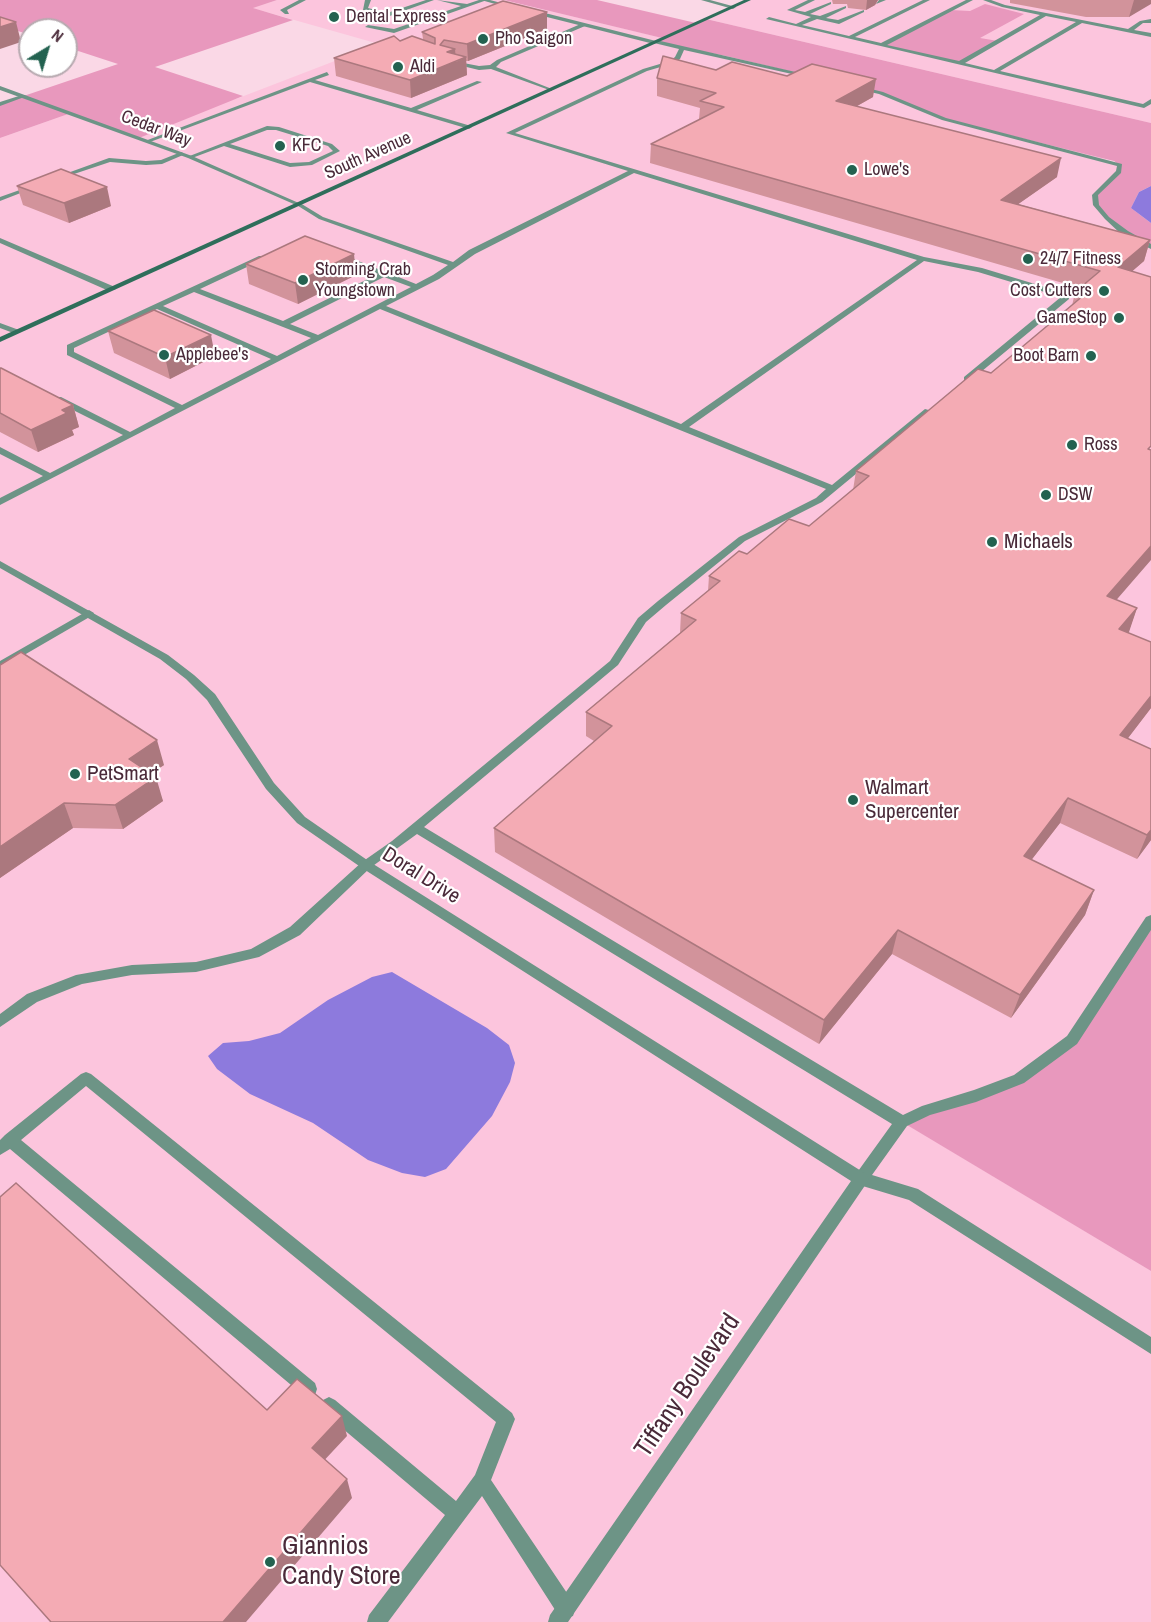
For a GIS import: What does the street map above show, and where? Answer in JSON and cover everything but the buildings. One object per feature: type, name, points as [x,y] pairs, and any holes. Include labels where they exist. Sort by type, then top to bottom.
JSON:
[{"type":"main road","name":"South Avenue","points":[[0,340],[748,0]]},
{"type":"street","points":[[286,13],[283,10],[303,0]]},
{"type":"street","points":[[368,0],[365,9],[387,15],[431,0]]},
{"type":"street","points":[[440,0],[467,6]]},
{"type":"street","points":[[368,27],[394,31],[484,0],[519,9],[504,13]]},
{"type":"street","points":[[704,0],[733,7]]},
{"type":"street","points":[[812,0],[790,10],[839,22],[862,10]]},
{"type":"street","points":[[851,37],[927,0]]},
{"type":"street","points":[[882,45],[970,0]]},
{"type":"street","points":[[986,0],[1044,15],[1151,35]]},
{"type":"street","points":[[796,12],[820,1]]},
{"type":"street","points":[[806,14],[829,3]]},
{"type":"street","points":[[798,26],[844,7]]},
{"type":"street","points":[[830,20],[854,9]]},
{"type":"street","points":[[529,11],[655,42],[815,77]]},
{"type":"street","points":[[960,63],[1044,15]]},
{"type":"street","points":[[769,19],[1144,106],[1151,101]]},
{"type":"street","points":[[1129,31],[1142,22],[1151,21]]},
{"type":"street","points":[[996,71],[1080,22]]},
{"type":"street","points":[[492,67],[499,61],[583,25]]},
{"type":"street","points":[[682,47],[678,58],[672,62],[645,70],[509,133],[923,259],[979,270],[1065,296],[1065,299],[960,384]]},
{"type":"street","points":[[446,61],[478,68],[492,67],[550,90]]},
{"type":"street","points":[[148,141],[327,74]]},
{"type":"street","points":[[311,81],[469,127]]},
{"type":"street","points":[[412,110],[479,82]]},
{"type":"street","points":[[848,85],[881,93],[944,119],[1120,165],[1119,172],[1095,195],[1096,205],[1125,233],[1151,247]]},
{"type":"street","name":"Cedar Way","points":[[0,88],[190,157],[298,204],[321,218],[455,264]]},
{"type":"street","points":[[0,104],[24,96]]},
{"type":"street","points":[[190,157],[267,128],[277,128],[330,145],[338,151],[310,164],[290,165],[225,144]]},
{"type":"street","points":[[0,199],[109,160],[162,162],[181,154]]},
{"type":"street","points":[[0,502],[380,306],[455,264],[471,252],[632,172]]},
{"type":"street","points":[[0,240],[112,289]]},
{"type":"street","points":[[181,408],[70,352],[70,346],[268,254]]},
{"type":"street","points":[[334,254],[417,286]]},
{"type":"street","points":[[682,428],[923,259]]},
{"type":"street","points":[[284,324],[384,274]]},
{"type":"street","points":[[194,289],[318,338]]},
{"type":"street","points":[[156,306],[278,358]]},
{"type":"street","points":[[380,306],[834,489]]},
{"type":"street","points":[[0,325],[16,332]]},
{"type":"street","points":[[48,394],[130,435]]},
{"type":"street","points":[[0,1021],[32,998],[81,979],[132,970],[196,967],[254,953],[295,931],[366,865],[614,663],[642,620],[662,603],[742,539],[819,500],[938,402]]},
{"type":"street","points":[[0,450],[49,476]]},
{"type":"street","name":"Doral Drive","points":[[0,564],[164,657],[190,677],[211,697],[270,786],[301,820],[366,865],[861,1179],[913,1194],[1151,1346]]},
{"type":"street","points":[[0,666],[89,613]]},
{"type":"street","points":[[415,827],[902,1122],[927,1110],[976,1096],[1018,1078],[1072,1040],[1151,920]]},
{"type":"street","points":[[376,1622],[482,1481],[506,1419],[86,1078],[5,1145],[457,1513]]},
{"type":"street","name":"Tiffany Boulevard","points":[[562,1615],[902,1122]]},
{"type":"street","points":[[482,1481],[562,1615]]},
{"type":"shaded area","points":[[0,0],[277,0],[253,8],[293,20],[155,67],[243,96],[139,138],[71,113],[0,138],[0,104],[118,64],[78,51],[78,18],[18,18],[18,31],[0,25]]},
{"type":"shaded area","points":[[277,0],[504,0],[663,38],[657,42],[881,93],[1095,155],[1120,165],[1151,247],[1151,920],[1072,1040],[1019,1079],[903,1122],[1151,1271],[1151,1622],[0,1622],[0,138],[71,113],[236,99],[379,44],[252,8]]},
{"type":"shaded area","points":[[504,0],[597,0],[696,23],[706,19],[1151,123],[1151,186],[1139,192],[1131,208],[1151,223],[1151,247],[1125,233],[1096,205],[1095,195],[1119,172],[1119,165],[1114,161],[944,119],[881,93],[726,56],[654,42],[662,38]]},
{"type":"shaded area","points":[[748,0],[1151,0],[1151,123],[706,19]]},
{"type":"shaded area","points":[[985,4],[1024,14],[980,38],[998,41],[960,63],[882,45],[950,10],[970,11]]},
{"type":"shaded area","points":[[1151,186],[1151,223],[1131,208],[1139,192]]},
{"type":"shaded area","points":[[1151,920],[1151,1271],[902,1122],[1019,1079],[1072,1040]]},
{"type":"shaded area","points":[[392,972],[487,1028],[509,1045],[515,1063],[510,1082],[492,1116],[446,1169],[425,1177],[402,1173],[368,1160],[313,1123],[250,1094],[217,1069],[208,1056],[223,1043],[249,1041],[280,1033],[328,1000],[372,977]]},
{"type":"place","name":"Dental Express","points":[[334,17]]},
{"type":"place","name":"Pho Saigon","points":[[483,39]]},
{"type":"place","name":"Aldi","points":[[398,67]]},
{"type":"place","name":"KFC","points":[[280,146]]},
{"type":"place","name":"Lowe's","points":[[852,170]]},
{"type":"place","name":"24/7 Fitness","points":[[1028,259]]},
{"type":"place","name":"Storming Crab Youngstown","points":[[303,280]]},
{"type":"place","name":"Cost Cutters","points":[[1104,291]]},
{"type":"place","name":"GameStop","points":[[1119,318]]},
{"type":"place","name":"Applebee's","points":[[164,355]]},
{"type":"place","name":"Boot Barn","points":[[1091,356]]},
{"type":"place","name":"Ross","points":[[1072,445]]},
{"type":"place","name":"DSW","points":[[1046,495]]},
{"type":"place","name":"Michaels","points":[[992,542]]},
{"type":"place","name":"PetSmart","points":[[75,774]]},
{"type":"place","name":"Walmart Supercenter","points":[[853,800]]},
{"type":"place","name":"Giannios Candy Store","points":[[270,1562]]}]
